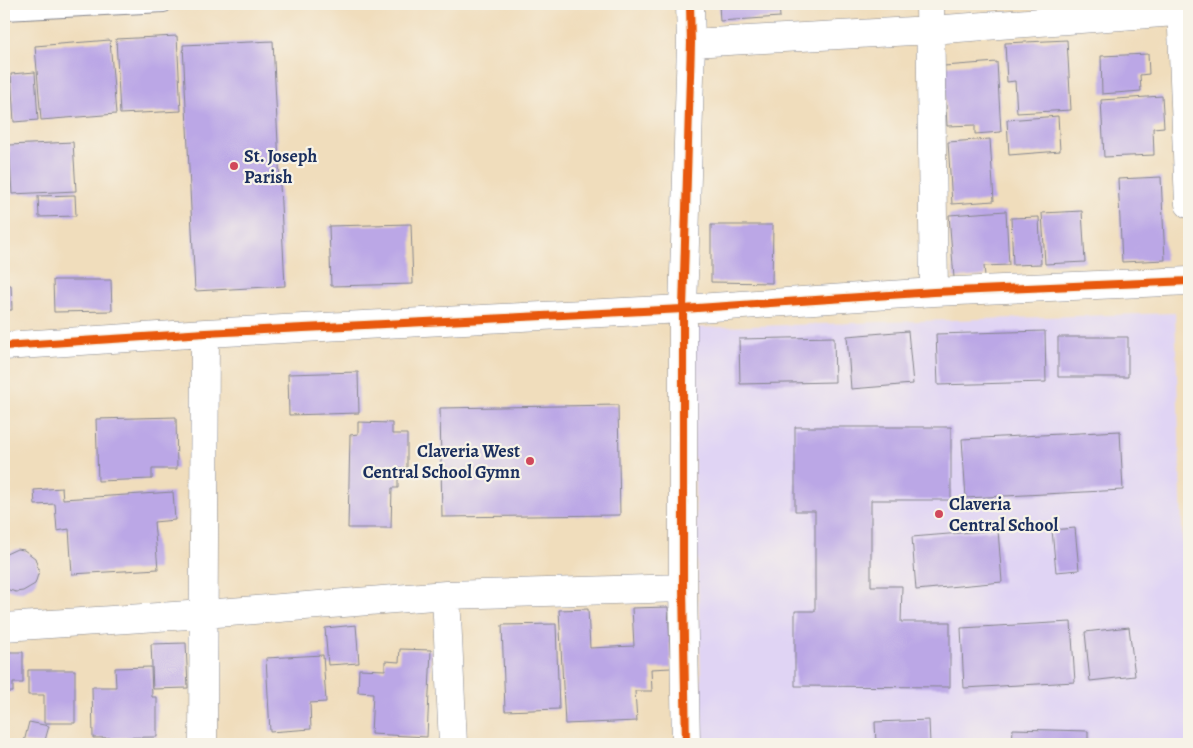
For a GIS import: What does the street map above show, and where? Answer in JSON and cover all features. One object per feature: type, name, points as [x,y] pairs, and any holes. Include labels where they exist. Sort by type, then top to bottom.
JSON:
[{"type":"street","points":[[686,744],[683,588],[683,309],[691,42],[690,4]]},
{"type":"street","points":[[691,42],[931,17],[1184,9],[1189,204]]},
{"type":"street","points":[[931,17],[934,292]]},
{"type":"street","points":[[4,346],[205,333],[683,309],[934,292],[1189,281]]},
{"type":"street","points":[[203,744],[205,333]]},
{"type":"street","points":[[4,627],[446,595],[683,588]]},
{"type":"street","points":[[446,595],[453,744]]},
{"type":"lane","points":[[4,12],[164,4]]},
{"type":"shaded area","name":"Claveria Central School","points":[[1175,313],[1189,744],[703,744],[690,328]]},
{"type":"building","points":[[719,4],[779,4],[780,17],[720,21]]},
{"type":"building","points":[[177,36],[181,111],[120,114],[116,39]]},
{"type":"building","points":[[110,40],[116,114],[41,120],[35,46]]},
{"type":"building","points":[[1067,40],[1071,110],[1017,113],[1015,81],[1007,82],[1005,43]]},
{"type":"building","name":"St. Joseph Parish","points":[[273,41],[285,286],[195,291],[183,45]]},
{"type":"building","points":[[1148,54],[1149,74],[1140,75],[1141,91],[1102,94],[1101,56]]},
{"type":"building","points":[[997,62],[1001,132],[975,134],[975,125],[947,126],[944,66]]},
{"type":"building","points":[[35,72],[38,120],[14,122],[11,74]]},
{"type":"building","points":[[1162,96],[1164,127],[1153,128],[1154,155],[1104,157],[1101,100]]},
{"type":"building","points":[[1058,116],[1060,151],[1009,155],[1007,120]]},
{"type":"building","points":[[990,139],[994,201],[952,204],[948,142]]},
{"type":"building","points":[[73,142],[76,191],[12,194],[9,145]]},
{"type":"building","points":[[1161,177],[1165,260],[1122,262],[1118,179]]},
{"type":"building","points":[[75,195],[76,216],[39,217],[38,196]]},
{"type":"building","points":[[1006,211],[1009,265],[984,266],[985,276],[954,278],[949,215]]},
{"type":"building","points":[[1082,211],[1085,262],[1045,264],[1042,213]]},
{"type":"building","points":[[1039,217],[1041,264],[1013,265],[1011,218]]},
{"type":"building","points":[[411,224],[413,284],[331,286],[329,226]]},
{"type":"building","points":[[711,225],[773,225],[772,283],[711,282]]},
{"type":"building","points":[[53,280],[111,280],[112,311],[54,312]]},
{"type":"building","points":[[4,285],[11,285],[12,310],[4,310]]},
{"type":"building","points":[[908,331],[913,384],[851,389],[847,336]]},
{"type":"building","points":[[1045,331],[1046,382],[938,385],[936,334]]},
{"type":"building","points":[[834,337],[835,382],[740,384],[739,339]]},
{"type":"building","points":[[1058,337],[1128,337],[1128,377],[1058,377]]},
{"type":"building","points":[[358,372],[359,413],[289,415],[288,374]]},
{"type":"building","name":"Claveria West Central School Gymn","points":[[618,405],[620,515],[442,517],[440,408]]},
{"type":"building","points":[[176,417],[177,469],[152,469],[152,479],[98,481],[96,419]]},
{"type":"building","points":[[358,422],[392,423],[392,434],[407,434],[407,468],[398,468],[398,488],[392,488],[391,528],[348,528],[350,435],[358,434]]},
{"type":"building","points":[[795,427],[951,427],[951,500],[871,500],[871,586],[902,586],[901,622],[950,622],[950,687],[795,686],[795,611],[815,611],[815,511],[795,511]]},
{"type":"building","points":[[1120,431],[1123,490],[966,498],[962,439]]},
{"type":"building","points":[[62,488],[63,499],[173,492],[175,520],[154,522],[158,569],[72,574],[69,529],[57,531],[55,504],[35,505],[34,490]]},
{"type":"building","points":[[1075,528],[1079,570],[1056,572],[1052,530]]},
{"type":"building","points":[[998,530],[1002,582],[916,590],[912,537]]},
{"type":"building","points":[[17,549],[24,550],[35,558],[39,571],[35,584],[23,591],[16,592],[4,586],[4,555]]},
{"type":"building","points":[[668,607],[671,668],[651,669],[652,691],[635,691],[637,721],[565,724],[559,610],[588,609],[590,648],[634,646],[632,608]]},
{"type":"building","points":[[1071,622],[1075,682],[964,688],[961,628]]},
{"type":"building","points":[[556,624],[559,709],[505,711],[502,625]]},
{"type":"building","points":[[356,625],[359,663],[328,665],[325,628]]},
{"type":"building","points":[[1129,627],[1135,676],[1090,681],[1085,632]]},
{"type":"building","points":[[186,643],[188,688],[153,689],[151,644]]},
{"type":"building","points":[[400,649],[431,650],[427,737],[371,734],[373,693],[358,692],[359,669],[385,670],[385,661],[399,662]]},
{"type":"building","points":[[4,652],[23,652],[23,683],[13,683],[13,692],[4,692]]},
{"type":"building","points":[[323,655],[326,702],[310,703],[311,729],[270,732],[266,658]]},
{"type":"building","points":[[151,667],[152,697],[157,697],[157,737],[93,738],[92,687],[116,687],[115,668]]},
{"type":"building","points":[[28,670],[75,670],[75,723],[44,723],[44,695],[28,695]]},
{"type":"building","points":[[929,720],[930,744],[876,744],[875,722]]},
{"type":"building","points":[[29,722],[49,726],[44,744],[24,742]]},
{"type":"building","points":[[1013,729],[1088,731],[1088,744],[1012,744]]},
{"type":"building","points":[[381,740],[412,740],[412,744],[381,744]]},
{"type":"cycle path","points":[[686,744],[683,588],[683,309],[691,43],[690,4]]},
{"type":"cycle path","points":[[4,346],[205,333],[683,309],[934,292],[1189,281]]},
{"type":"place","name":"St. Joseph Parish","points":[[234,166]]},
{"type":"place","name":"Claveria West Central School Gymn","points":[[530,461]]},
{"type":"place","name":"Claveria Central School","points":[[939,514]]}]
